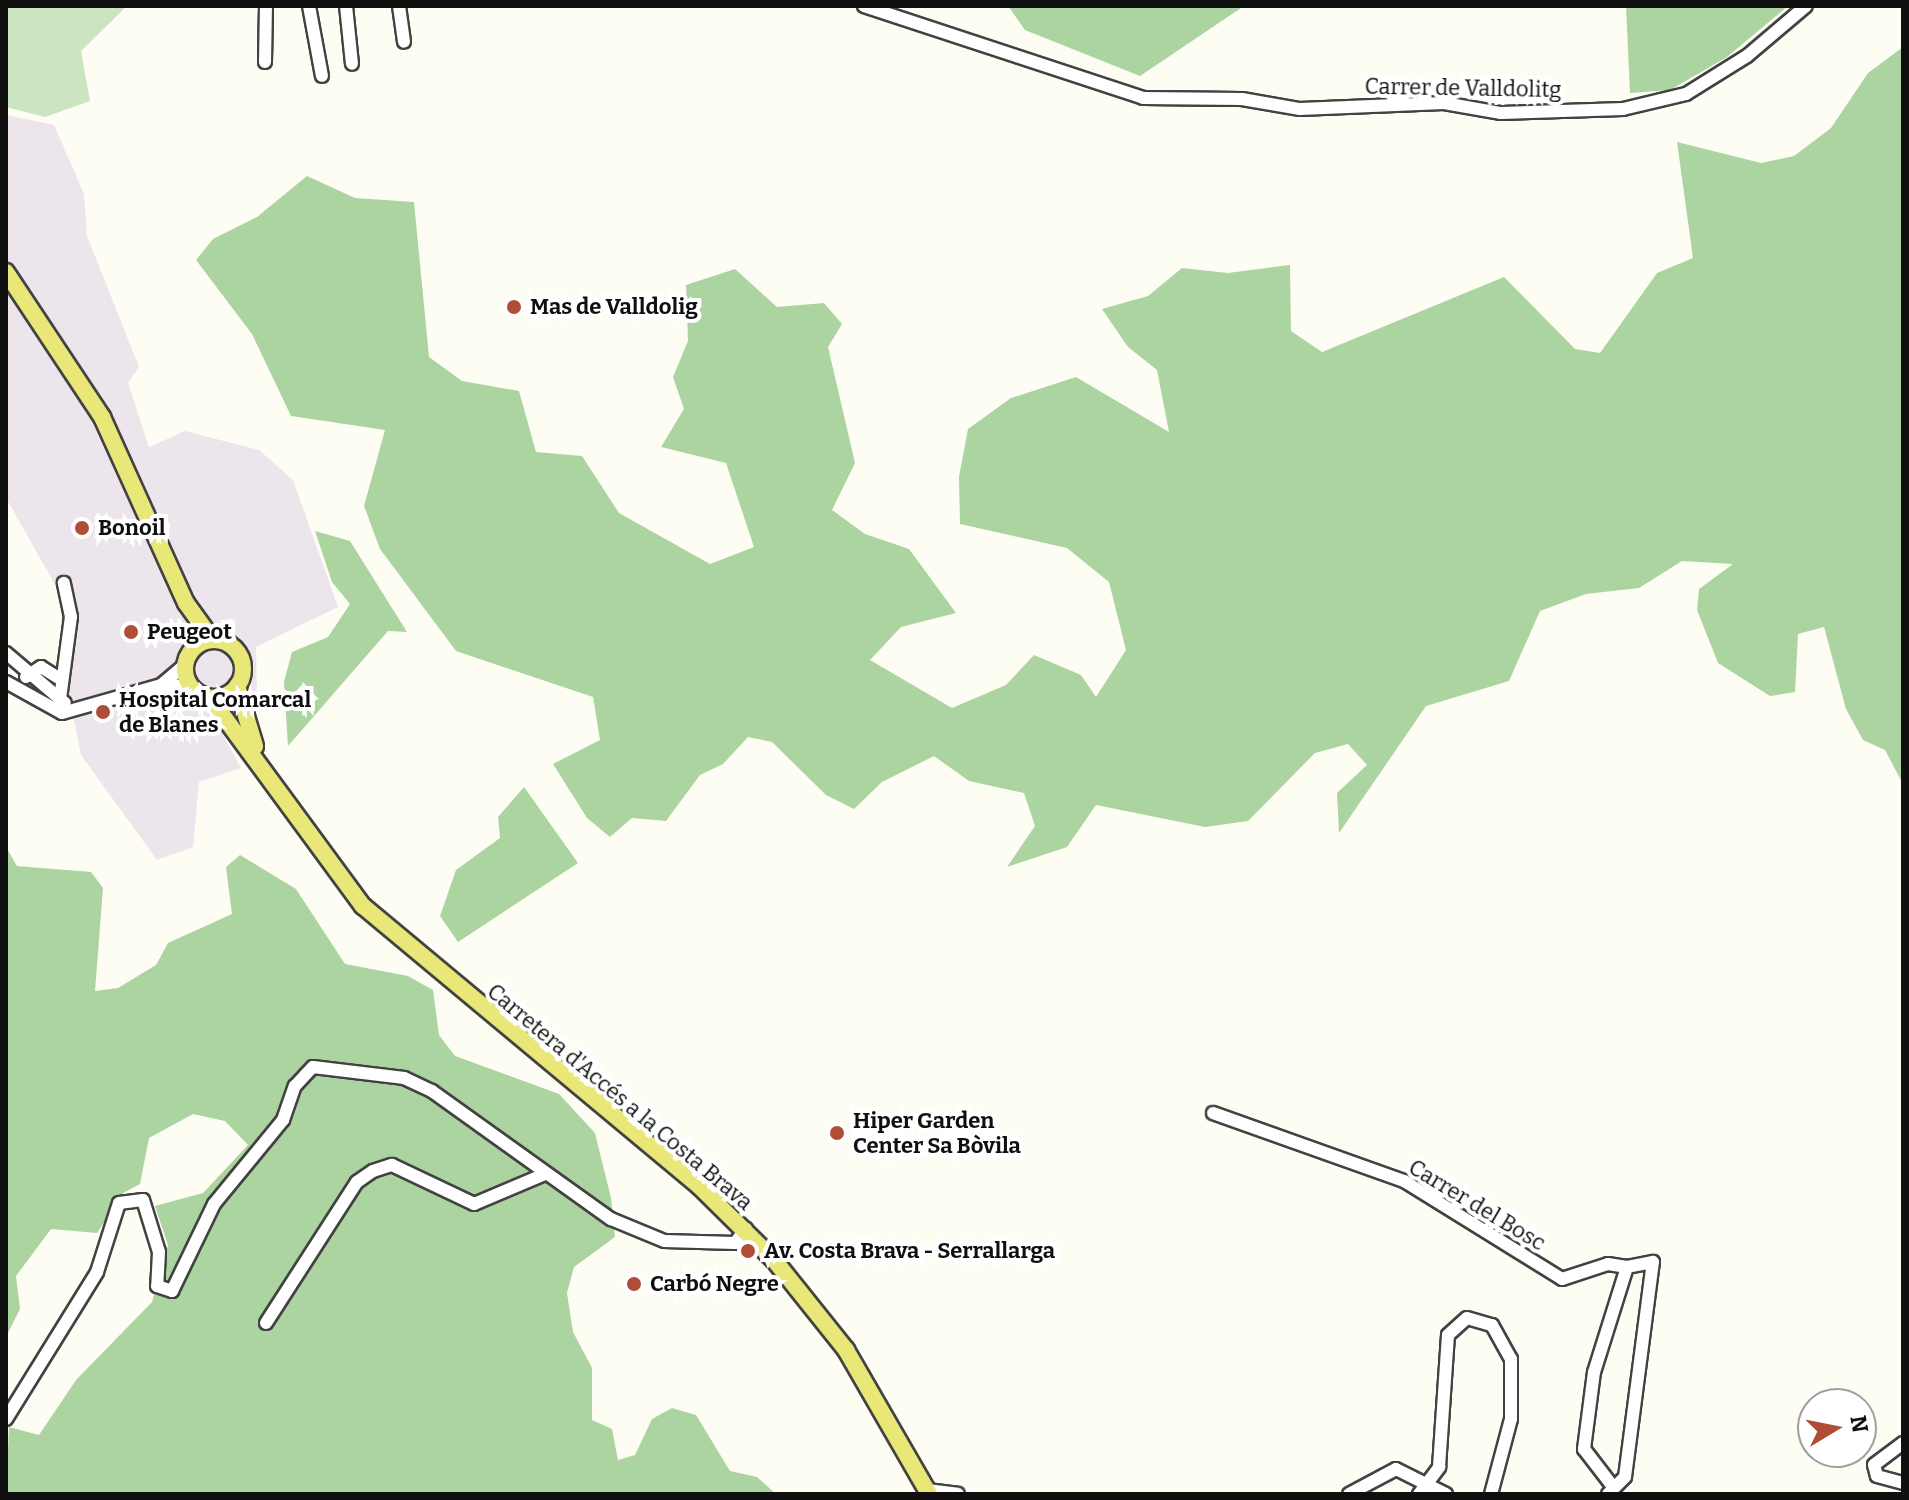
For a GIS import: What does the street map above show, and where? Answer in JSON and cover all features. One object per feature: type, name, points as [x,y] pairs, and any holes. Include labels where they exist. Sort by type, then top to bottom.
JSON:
[{"type":"main road","points":[[6,272],[102,417],[186,603],[212,639],[240,656],[237,686],[210,698],[190,686],[184,666],[192,649],[186,603]]},
{"type":"main road","points":[[192,649],[212,639]]},
{"type":"main road","name":"Carretera d'Accés a la Costa Brava","points":[[237,686],[257,755]]},
{"type":"main road","name":"Carretera d'Accés a la Costa Brava","points":[[210,698],[257,755],[298,825],[363,906],[746,1229],[846,1350],[928,1492]]},
{"type":"street","points":[[265,62],[266,6]]},
{"type":"street","points":[[309,6],[322,76]]},
{"type":"street","points":[[346,6],[352,64]]},
{"type":"street","points":[[399,6],[404,42]]},
{"type":"street","name":"Carrer de Valldolitg","points":[[864,6],[1143,98],[1242,99],[1300,109],[1444,103],[1501,113],[1623,109],[1686,94],[1747,56],[1806,6]]},
{"type":"street","points":[[60,699],[71,617],[64,583]]},
{"type":"street","points":[[6,653],[26,677],[73,710]]},
{"type":"street","points":[[161,685],[184,666]]},
{"type":"street","points":[[26,677],[41,667],[62,680]]},
{"type":"street","points":[[6,682],[44,709],[73,710],[161,685],[190,686]]},
{"type":"street","points":[[44,709],[60,699]]},
{"type":"street","points":[[6,1419],[97,1272],[119,1203],[143,1200],[159,1252],[157,1286],[172,1291],[188,1272],[214,1204],[283,1120],[295,1086],[313,1067],[404,1078],[432,1091],[481,1120],[545,1174],[611,1219],[664,1241],[705,1247],[735,1243],[746,1229]]},
{"type":"street","name":"Carrer del Bosc","points":[[1213,1113],[1404,1181],[1562,1279],[1608,1264],[1627,1267],[1653,1262],[1625,1477],[1611,1491]]},
{"type":"street","points":[[266,1323],[357,1182],[373,1171],[392,1165],[474,1204],[545,1174]]},
{"type":"street","points":[[1611,1491],[1584,1449],[1594,1372],[1627,1267]]},
{"type":"street","points":[[1419,1494],[1439,1467],[1448,1335],[1467,1318],[1492,1325],[1511,1359],[1511,1419],[1491,1494]]},
{"type":"street","points":[[1903,1443],[1874,1465],[1877,1476],[1903,1483]]},
{"type":"street","points":[[1349,1494],[1396,1469],[1431,1481],[1446,1494]]},
{"type":"street","points":[[928,1492],[958,1494]]},
{"type":"shaded area","points":[[6,115],[54,125],[84,194],[87,236],[139,367],[128,383],[149,447],[185,431],[259,450],[293,480],[338,607],[256,647],[257,696],[214,718],[241,768],[199,782],[193,847],[157,860],[81,755],[60,648],[62,597],[6,498]]},
{"type":"green space","points":[[6,6],[127,6],[81,51],[90,101],[45,117],[6,107]]},
{"type":"green space","points":[[1008,6],[1244,6],[1140,76],[1025,30]]},
{"type":"green space","points":[[1626,6],[1788,6],[1727,57],[1670,90],[1630,93]]},
{"type":"green space","points":[[1903,47],[1903,784],[1885,750],[1863,740],[1846,709],[1824,627],[1798,634],[1795,692],[1770,696],[1718,663],[1697,610],[1699,589],[1733,564],[1682,561],[1639,588],[1586,594],[1540,611],[1509,681],[1426,706],[1339,833],[1337,793],[1367,765],[1348,744],[1315,753],[1248,821],[1205,827],[1096,805],[1067,847],[1007,867],[1035,826],[1024,793],[969,781],[934,756],[882,782],[854,809],[826,795],[772,742],[748,737],[723,764],[700,775],[666,821],[632,818],[610,837],[587,818],[553,764],[600,740],[593,697],[456,651],[380,549],[364,506],[385,430],[291,416],[252,334],[196,260],[213,239],[257,217],[307,176],[355,198],[414,202],[429,357],[462,381],[519,391],[536,452],[582,456],[619,513],[710,564],[754,547],[726,463],[661,447],[684,409],[673,377],[688,341],[686,285],[735,269],[777,307],[824,303],[842,324],[828,347],[855,463],[832,510],[865,534],[909,549],[956,613],[901,627],[870,660],[952,708],[1006,685],[1034,655],[1081,675],[1096,697],[1126,650],[1109,582],[1067,548],[960,524],[959,477],[968,429],[1011,398],[1076,377],[1169,432],[1157,370],[1128,347],[1102,309],[1148,296],[1182,268],[1228,273],[1290,265],[1291,331],[1322,352],[1504,277],[1575,349],[1600,353],[1657,273],[1693,258],[1677,142],[1761,163],[1794,156],[1831,128],[1868,73]]},
{"type":"green space","points":[[315,531],[350,541],[407,632],[388,631],[288,746],[284,682],[292,652],[328,637],[350,604],[332,582]]},
{"type":"green space","points":[[524,787],[578,863],[458,942],[440,916],[456,870],[500,838],[498,817]]},
{"type":"green space","points":[[6,847],[17,866],[91,872],[103,888],[95,991],[118,988],[156,965],[168,943],[232,914],[226,867],[240,855],[296,889],[345,964],[408,976],[433,990],[439,1035],[455,1056],[559,1094],[595,1133],[611,1198],[615,1237],[574,1267],[567,1293],[573,1332],[592,1368],[592,1420],[612,1429],[618,1460],[635,1455],[652,1419],[672,1408],[696,1415],[730,1471],[757,1477],[776,1494],[6,1494],[9,1427],[39,1435],[76,1380],[152,1302],[168,1245],[155,1206],[203,1193],[248,1145],[225,1121],[193,1114],[149,1138],[140,1184],[123,1193],[97,1233],[51,1229],[16,1276],[20,1309],[6,1337]]},
{"type":"place","name":"Mas de Valldolig","points":[[514,307]]},
{"type":"place","name":"Bonoil","points":[[82,528]]},
{"type":"place","name":"Peugeot","points":[[131,632]]},
{"type":"place","name":"Hospital Comarcal de Blanes","points":[[103,712]]},
{"type":"place","name":"Hiper Garden Center Sa Bòvila","points":[[837,1133]]},
{"type":"place","name":"Av. Costa Brava - Serrallarga","points":[[748,1251]]},
{"type":"place","name":"Carbó Negre","points":[[634,1284]]}]
